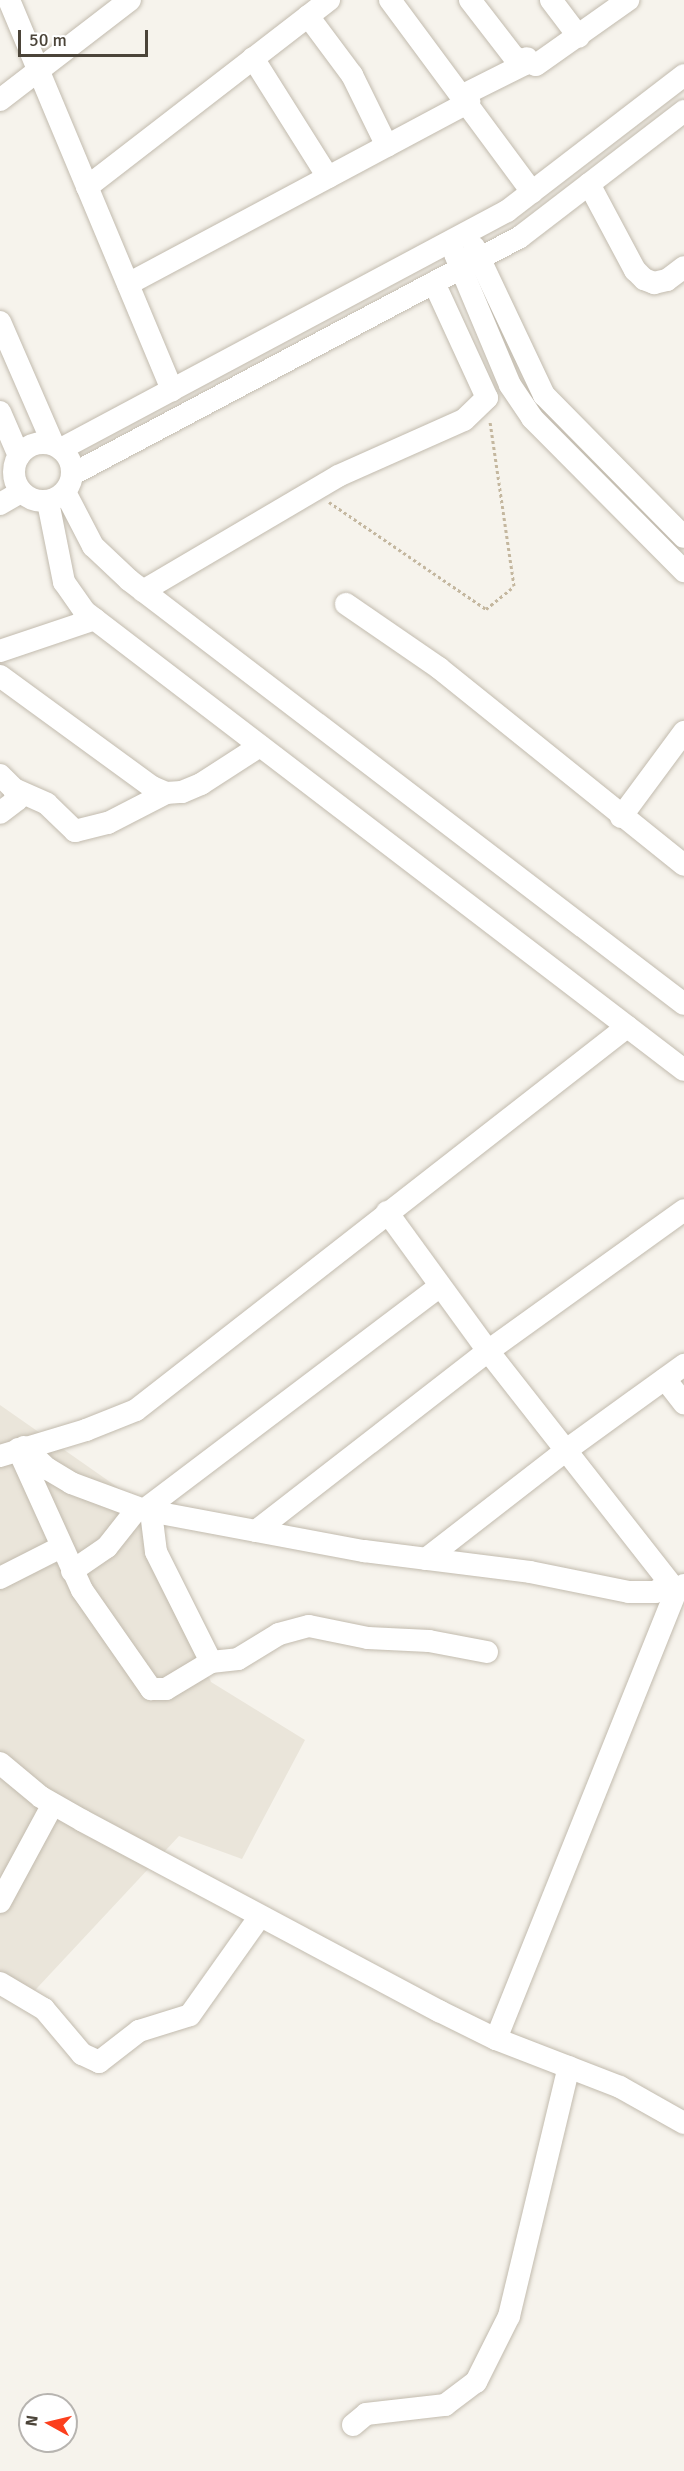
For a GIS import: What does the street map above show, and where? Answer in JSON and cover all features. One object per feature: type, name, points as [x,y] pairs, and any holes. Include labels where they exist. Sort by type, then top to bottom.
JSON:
[{"type":"street","points":[[9,0],[172,390]]},
{"type":"street","points":[[0,100],[130,0]]},
{"type":"street","points":[[87,187],[329,0]]},
{"type":"street","points":[[390,0],[466,98],[532,192]]},
{"type":"street","points":[[470,0],[513,57],[526,61],[547,60],[628,0]]},
{"type":"street","points":[[551,0],[579,37]]},
{"type":"street","points":[[308,16],[352,75],[387,146]]},
{"type":"street","points":[[253,58],[328,177]]},
{"type":"street","points":[[128,284],[387,146],[526,61]]},
{"type":"street","points":[[684,75],[507,211],[172,390],[57,446],[34,444],[19,456],[14,474],[21,492],[28,498],[62,489],[520,237],[684,111]]},
{"type":"street","points":[[589,184],[635,270],[644,279],[654,283],[667,280],[684,267]]},
{"type":"street","points":[[458,237],[544,395],[684,537]]},
{"type":"street","points":[[471,264],[510,385],[532,418],[684,571]]},
{"type":"street","points":[[143,591],[338,476],[464,420],[487,398],[434,283]]},
{"type":"street","points":[[0,322],[57,446],[62,489],[64,582],[71,596],[95,619],[684,1070]]},
{"type":"street","points":[[0,412],[19,456]]},
{"type":"street","points":[[62,489],[93,546],[143,591],[684,1004]]},
{"type":"street","points":[[0,504],[21,492]]},
{"type":"street","points":[[346,604],[439,668],[621,817],[684,865]]},
{"type":"street","points":[[0,651],[95,619]]},
{"type":"street","points":[[0,676],[152,787],[166,793]]},
{"type":"street","points":[[621,817],[684,732]]},
{"type":"street","points":[[7,782],[47,804],[75,831],[108,823],[166,793],[182,792],[201,784],[260,746]]},
{"type":"street","points":[[0,813],[16,800],[7,782]]},
{"type":"street","points":[[14,1451],[86,1430],[136,1410],[627,1027]]},
{"type":"street","points":[[256,1531],[488,1351],[684,1210]]},
{"type":"street","points":[[387,1212],[488,1351],[565,1451],[677,1586]]},
{"type":"street","points":[[72,1571],[107,1547],[144,1510],[440,1286]]},
{"type":"street","points":[[426,1559],[565,1451],[684,1365]]},
{"type":"street","points":[[666,1379],[684,1404]]},
{"type":"street","points":[[14,1451],[71,1483],[144,1510],[426,1559],[530,1572],[629,1592],[655,1592],[677,1586]]},
{"type":"street","points":[[14,1451],[72,1571],[151,1689],[166,1689],[211,1662],[238,1659],[279,1634],[309,1626],[368,1638],[429,1641],[487,1653]]},
{"type":"street","points":[[144,1510],[156,1552],[211,1662]]},
{"type":"street","points":[[0,1578],[61,1547]]},
{"type":"street","points":[[496,2039],[677,1586]]},
{"type":"street","points":[[0,1764],[53,1804],[260,1916],[496,2039],[620,2087],[684,2123]]},
{"type":"street","points":[[0,1902],[53,1804]]},
{"type":"street","points":[[0,1983],[44,2009],[82,2054],[99,2062],[139,2031],[190,2015],[260,1916]]},
{"type":"street","points":[[353,2425],[366,2414],[445,2405],[463,2395],[476,2382],[509,2316],[569,2067]]},
{"type":"path","points":[[314,492],[486,609],[514,586],[487,398]]},
{"type":"shaded area","points":[[0,1405],[143,1505],[211,1682],[305,1740],[242,1859],[179,1836],[24,2002],[0,1987]]}]
